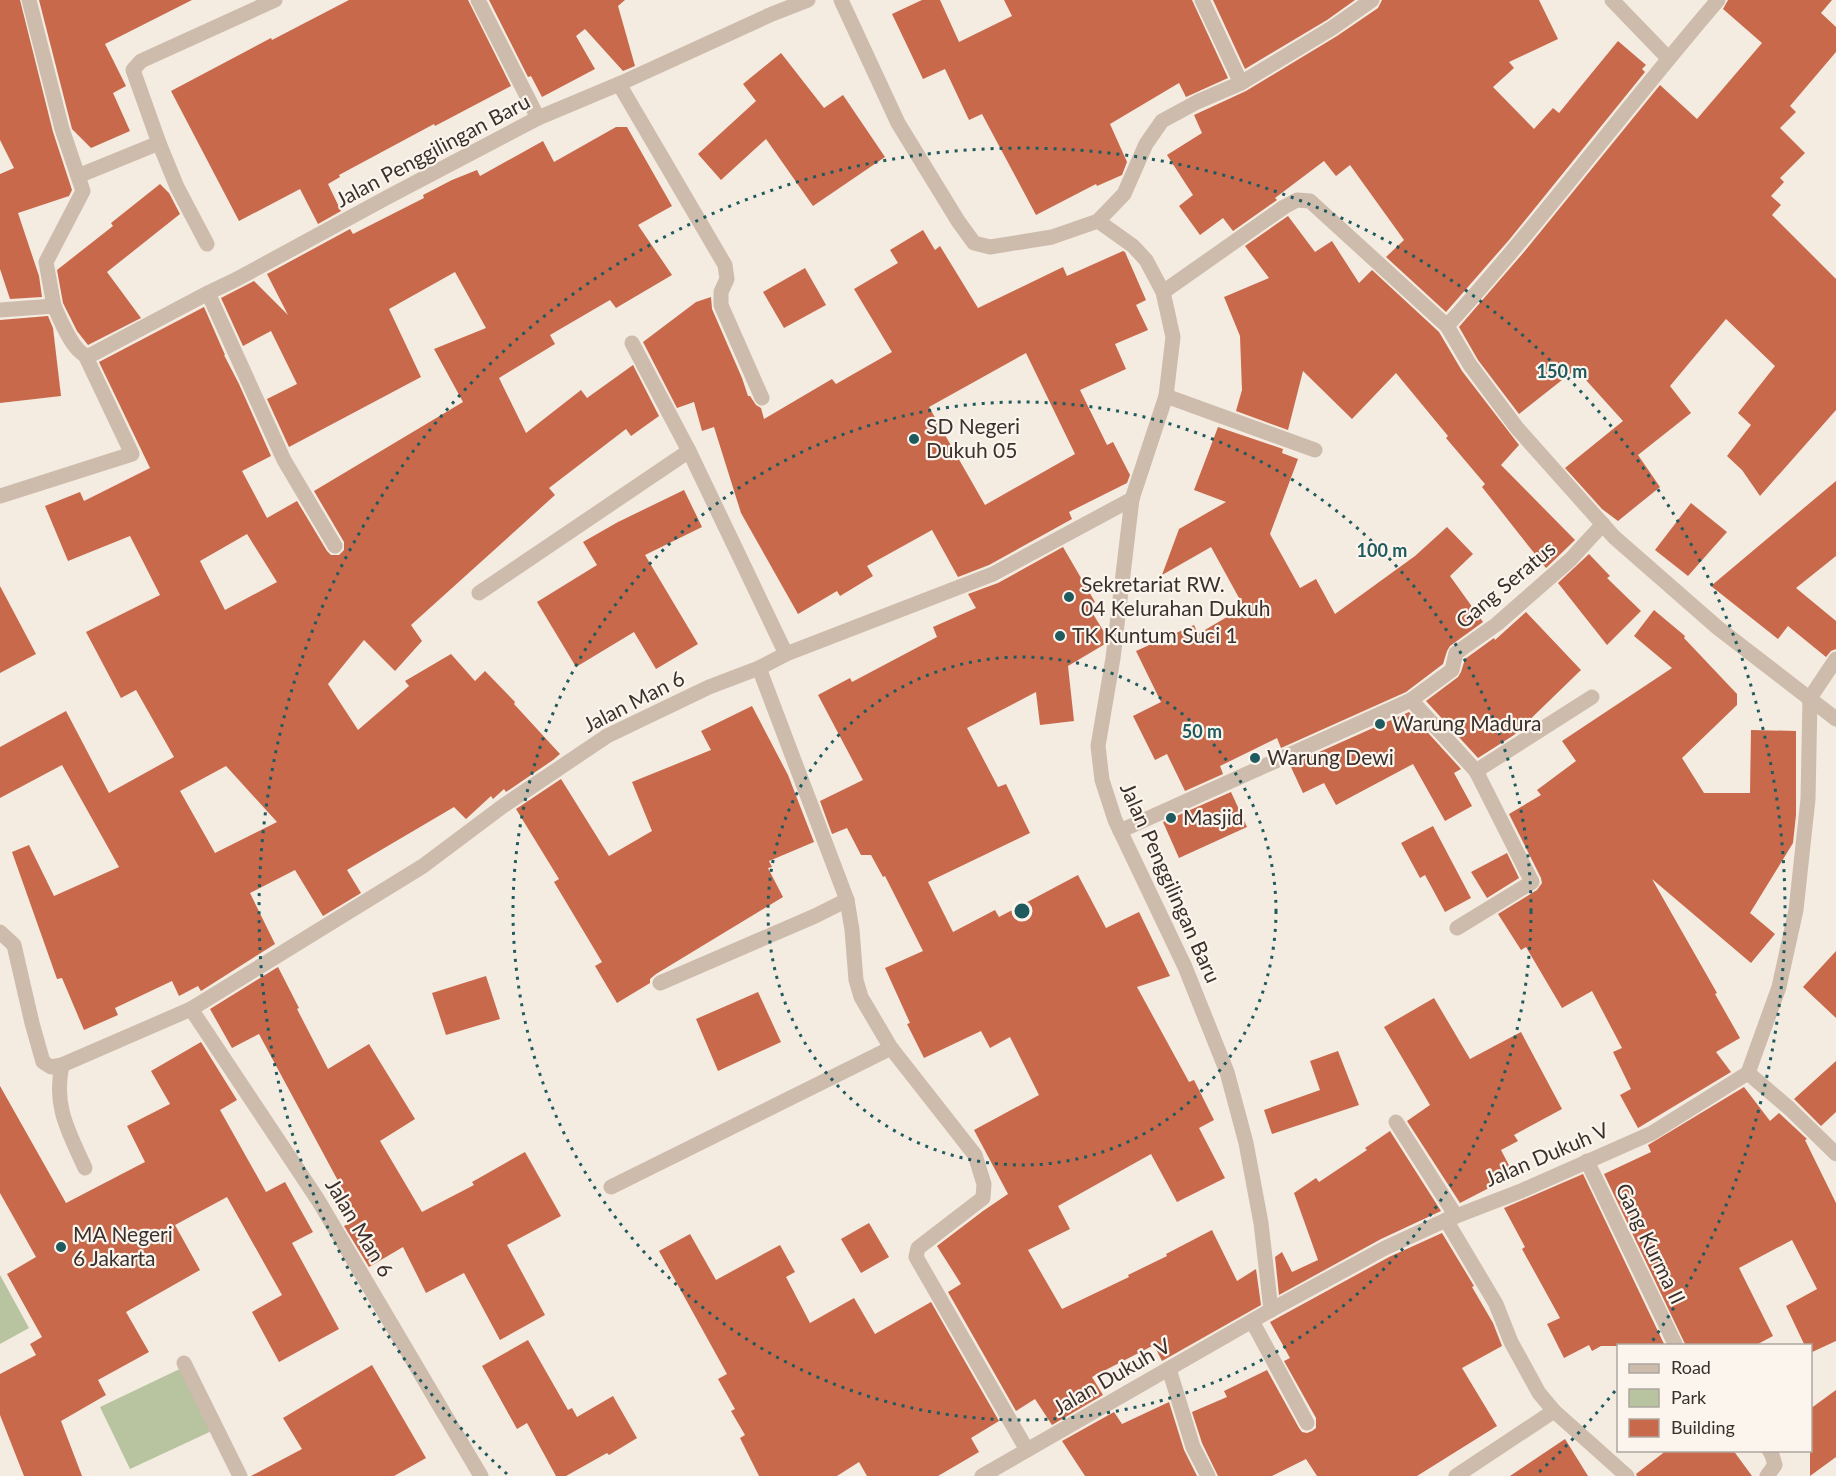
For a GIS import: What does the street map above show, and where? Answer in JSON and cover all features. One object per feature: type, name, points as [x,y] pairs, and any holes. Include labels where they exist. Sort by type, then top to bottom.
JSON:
[{"type":"street","points":[[0,496],[132,454],[86,357],[81,354],[70,338],[54,306],[46,262],[83,191],[62,129],[29,0]]},
{"type":"street","points":[[207,244],[177,187],[133,70],[141,61],[275,0]]},
{"type":"street","points":[[478,0],[538,118]]},
{"type":"street","name":"Jalan Penggilingan Baru","points":[[86,357],[538,118],[808,0]]},
{"type":"street","points":[[841,0],[898,123],[974,243],[990,247],[1052,237],[1098,221],[1124,194],[1146,144],[1162,121],[1241,82],[1332,28],[1372,0]]},
{"type":"street","points":[[1202,0],[1241,82]]},
{"type":"street","points":[[1612,0],[1668,58]]},
{"type":"street","points":[[1447,326],[1496,272],[1668,58],[1718,0]]},
{"type":"street","points":[[619,84],[726,265],[727,279],[721,292],[721,305],[762,398]]},
{"type":"street","points":[[78,176],[159,143]]},
{"type":"street","points":[[1163,292],[1284,207],[1297,200],[1310,201],[1447,326],[1470,365],[1516,428],[1614,537],[1718,628],[1836,718]]},
{"type":"street","name":"Jalan Penggilingan Baru","points":[[1098,221],[1133,246],[1146,260],[1163,292],[1173,337],[1166,396],[1132,499],[1113,658],[1098,746],[1102,780],[1120,831],[1185,967],[1227,1072],[1248,1155],[1261,1223],[1271,1310]]},
{"type":"street","points":[[208,293],[284,460],[335,546]]},
{"type":"street","points":[[0,310],[54,306]]},
{"type":"street","points":[[632,343],[689,451],[786,654]]},
{"type":"street","points":[[1166,396],[1315,450]]},
{"type":"street","points":[[479,594],[689,451]]},
{"type":"street","name":"Jalan Man 6","points":[[62,1065],[191,1008],[423,866],[503,806],[607,736],[709,687],[759,668],[786,654],[993,574],[1132,499]]},
{"type":"street","name":"Gang Seratus","points":[[1120,831],[1411,700],[1452,670],[1456,653],[1497,624],[1570,560],[1603,524]]},
{"type":"street","points":[[1836,659],[1810,698],[1808,799],[1796,910],[1779,987],[1748,1073],[1791,1109],[1836,1154]]},
{"type":"street","points":[[759,668],[848,900],[856,980],[861,998],[891,1048],[975,1155],[984,1184],[983,1198],[918,1248],[916,1257],[1027,1450]]},
{"type":"street","points":[[1476,771],[1592,697]]},
{"type":"street","points":[[1411,700],[1476,771],[1532,882],[1457,927]]},
{"type":"street","points":[[660,983],[848,900]]},
{"type":"street","points":[[0,932],[15,945],[43,1062],[51,1066],[62,1065],[59,1080],[63,1118],[85,1168]]},
{"type":"street","name":"Jalan Man 6","points":[[191,1008],[318,1200],[481,1476]]},
{"type":"street","points":[[611,1187],[891,1048]]},
{"type":"street","name":"Jalan Dukuh V","points":[[982,1476],[1271,1310],[1385,1248],[1652,1133],[1748,1073]]},
{"type":"street","points":[[1396,1122],[1451,1218],[1496,1304],[1511,1342],[1539,1393],[1554,1411],[1627,1476]]},
{"type":"street","name":"Gang Kurma II","points":[[1587,1161],[1675,1344]]},
{"type":"street","points":[[1252,1321],[1307,1423]]},
{"type":"street","points":[[184,1363],[240,1476]]},
{"type":"street","points":[[1169,1369],[1193,1446],[1208,1476]]},
{"type":"street","points":[[1456,1476],[1554,1411]]},
{"type":"street","points":[[1767,1476],[1775,1465],[1770,1452]]},
{"type":"green space","points":[[0,1275],[29,1328],[0,1344]]},
{"type":"green space","points":[[186,1366],[216,1429],[130,1469],[100,1407]]},
{"type":"building","points":[[0,0],[20,0],[53,132],[72,190],[69,196],[18,213],[39,276],[42,297],[10,299],[0,269],[0,174],[14,168],[0,140]]},
{"type":"building","points":[[39,0],[192,0],[105,44],[126,86],[113,93],[130,131],[91,148],[72,129]]},
{"type":"building","points":[[349,0],[468,0],[511,86],[339,175],[340,177],[328,184],[341,211],[318,224],[300,189],[239,221],[171,91]]},
{"type":"building","points":[[489,0],[625,0],[618,6],[635,66],[623,71],[585,29],[576,36],[595,69],[542,97],[531,76],[528,77]]},
{"type":"building","points":[[922,0],[940,0],[959,42],[1012,16],[1004,0],[1192,0],[1228,78],[1186,97],[1179,83],[1110,124],[1127,162],[1122,175],[1097,186],[1096,184],[1036,215],[982,114],[969,120],[945,69],[923,79],[892,14]]},
{"type":"building","points":[[1213,0],[1355,0],[1327,20],[1245,69]]},
{"type":"building","points":[[1382,0],[1539,0],[1558,39],[1509,62],[1514,68],[1493,87],[1534,129],[1553,108],[1559,113],[1618,41],[1646,65],[1642,69],[1645,72],[1509,240],[1446,312],[1386,257],[1404,240],[1350,165],[1336,176],[1324,161],[1275,198],[1277,200],[1233,231],[1223,218],[1200,235],[1179,206],[1193,195],[1167,155],[1202,133],[1194,115],[1246,91],[1337,36],[1378,8]]},
{"type":"building","points":[[1728,0],[1832,0],[1821,13],[1836,27],[1836,52],[1790,106],[1796,112],[1780,128],[1805,153],[1780,178],[1784,182],[1771,196],[1781,205],[1772,215],[1836,279],[1836,410],[1760,496],[1742,470],[1727,456],[1751,425],[1738,413],[1775,366],[1726,319],[1670,386],[1691,413],[1638,455],[1660,487],[1618,521],[1602,509],[1565,468],[1623,421],[1576,369],[1519,414],[1478,360],[1459,327],[1524,252],[1660,85],[1697,119],[1762,43],[1723,9]]},
{"type":"building","points":[[781,53],[824,108],[843,95],[885,157],[813,206],[766,139],[721,180],[698,154],[756,101],[743,84]]},
{"type":"building","points":[[616,127],[627,127],[672,206],[638,225],[672,275],[616,308],[610,300],[550,335],[555,344],[499,378],[526,433],[581,390],[587,398],[633,365],[659,416],[631,436],[626,429],[549,488],[555,495],[411,625],[422,641],[395,671],[364,640],[328,684],[358,730],[409,686],[405,681],[451,654],[475,681],[485,671],[560,754],[506,792],[504,789],[493,799],[491,796],[466,819],[454,807],[347,870],[361,893],[323,916],[295,870],[250,893],[275,944],[201,991],[198,986],[179,996],[172,981],[115,1008],[118,1015],[84,1030],[62,978],[57,979],[12,852],[29,845],[54,896],[119,867],[62,765],[0,798],[0,747],[66,711],[109,793],[174,757],[136,690],[121,698],[86,632],[160,595],[130,536],[68,561],[45,506],[80,492],[84,501],[150,468],[99,362],[204,307],[271,456],[242,471],[267,518],[297,501],[327,551],[331,555],[339,555],[344,550],[344,542],[314,491],[463,402],[434,349],[486,328],[455,272],[389,309],[421,377],[289,447],[267,399],[297,384],[271,331],[243,346],[221,298],[254,281],[288,315],[267,274],[350,229],[353,234],[424,198],[423,195],[452,180],[477,170],[480,176],[543,141],[554,162]],"holes":[[[247,534],[277,582],[225,610],[200,561]],[[226,766],[277,822],[215,853],[180,791]]]},
{"type":"building","points":[[160,184],[169,193],[180,214],[107,272],[141,318],[88,345],[77,331],[63,303],[57,270],[113,226],[111,223]]},
{"type":"building","points":[[1288,216],[1315,252],[1332,241],[1359,283],[1372,270],[1439,332],[1462,371],[1519,445],[1501,465],[1575,540],[1546,568],[1482,487],[1485,484],[1396,373],[1352,419],[1303,371],[1288,430],[1236,411],[1242,390],[1240,336],[1224,297],[1269,278],[1245,246]]},
{"type":"building","points":[[923,230],[935,250],[940,246],[978,308],[1063,267],[1067,276],[1125,252],[1146,300],[1136,305],[1148,330],[1115,344],[1126,369],[1080,390],[1107,445],[1113,442],[1130,475],[1127,483],[1069,512],[1072,519],[989,565],[958,577],[932,530],[867,566],[873,576],[840,596],[837,591],[798,614],[741,513],[714,427],[702,431],[694,402],[677,408],[643,342],[696,302],[711,297],[712,309],[748,396],[761,408],[764,419],[832,379],[836,384],[892,352],[854,289],[898,263],[890,250]],"holes":[[[1026,353],[1075,454],[985,505],[929,407]]]},
{"type":"building","points":[[805,268],[826,305],[784,328],[763,292]]},
{"type":"building","points":[[48,316],[53,328],[61,396],[0,403],[0,320]]},
{"type":"building","points":[[1218,427],[1283,449],[1282,453],[1298,459],[1270,534],[1300,588],[1316,579],[1335,614],[1415,556],[1447,527],[1473,554],[1450,576],[1483,622],[1450,646],[1443,664],[1406,692],[1281,748],[1277,738],[1220,766],[1223,774],[1185,791],[1167,754],[1155,760],[1133,716],[1161,702],[1136,651],[1194,625],[1198,634],[1244,607],[1211,547],[1162,575],[1179,529],[1226,502],[1194,490]]},
{"type":"building","points":[[1836,481],[1836,556],[1796,588],[1836,621],[1836,649],[1826,657],[1788,626],[1778,639],[1711,586]]},
{"type":"building","points":[[684,490],[702,527],[645,555],[698,644],[656,669],[634,632],[576,667],[537,602],[597,565],[583,542]]},
{"type":"building","points":[[1691,503],[1727,532],[1688,576],[1655,550]]},
{"type":"building","points":[[1063,547],[1095,602],[1088,606],[1106,635],[1105,644],[1068,666],[1074,721],[1040,725],[1036,692],[967,728],[998,787],[1006,784],[1030,833],[928,882],[953,932],[995,910],[999,917],[1078,875],[1106,928],[1139,912],[1170,976],[1137,987],[1189,1082],[1194,1080],[1214,1120],[1199,1128],[1225,1178],[1177,1202],[1151,1154],[1058,1206],[1070,1229],[1028,1250],[1062,1309],[1129,1277],[1128,1275],[1212,1230],[1237,1281],[1256,1269],[1261,1305],[1162,1361],[1154,1345],[1092,1377],[1103,1395],[1052,1425],[1035,1399],[1016,1411],[948,1292],[961,1284],[937,1246],[1008,1194],[974,1130],[1039,1095],[1010,1037],[990,1048],[981,1031],[924,1058],[907,1024],[910,1023],[885,968],[923,951],[885,876],[883,877],[871,855],[861,855],[847,828],[832,834],[820,801],[863,780],[818,695],[850,678],[852,682],[937,637],[933,627],[976,608],[968,594],[998,583]]},
{"type":"building","points":[[1589,554],[1610,576],[1607,578],[1641,611],[1607,645],[1558,583]]},
{"type":"building","points":[[0,586],[36,654],[0,673]]},
{"type":"building","points":[[1654,610],[1685,636],[1684,638],[1737,694],[1737,705],[1682,758],[1704,793],[1750,793],[1751,730],[1796,731],[1796,815],[1793,843],[1750,913],[1775,934],[1751,963],[1652,879],[1740,1038],[1716,1052],[1731,1072],[1638,1128],[1620,1095],[1631,1089],[1613,1052],[1622,1048],[1592,991],[1562,1008],[1526,947],[1521,950],[1498,914],[1537,890],[1542,883],[1509,814],[1541,795],[1537,790],[1576,761],[1562,741],[1672,668],[1634,636]]},
{"type":"building","points":[[1526,612],[1581,670],[1514,735],[1478,758],[1426,701],[1458,677],[1465,659],[1494,638],[1495,640]]},
{"type":"building","points":[[752,706],[788,775],[814,842],[769,861],[772,867],[768,868],[783,897],[656,974],[650,979],[650,983],[617,1003],[595,966],[602,962],[554,882],[559,879],[516,809],[561,779],[609,856],[652,831],[632,782],[711,750],[701,731]]},
{"type":"building","points":[[1409,712],[1461,769],[1454,773],[1472,806],[1445,821],[1413,764],[1336,805],[1324,783],[1303,793],[1290,765]]},
{"type":"building","points":[[1231,792],[1247,827],[1179,858],[1163,822]]},
{"type":"building","points":[[1433,826],[1471,898],[1445,912],[1425,875],[1420,878],[1401,843]]},
{"type":"building","points":[[1507,853],[1519,878],[1487,898],[1471,872]]},
{"type":"building","points":[[1836,951],[1836,1018],[1803,987]]},
{"type":"building","points":[[278,967],[328,1069],[369,1044],[415,1119],[380,1141],[422,1212],[474,1185],[472,1182],[525,1152],[561,1216],[507,1245],[545,1315],[500,1340],[464,1273],[426,1293],[403,1247],[369,1267],[344,1226],[358,1218],[259,1034],[232,1048],[210,1009]]},
{"type":"building","points":[[486,976],[500,1019],[446,1035],[432,993]]},
{"type":"building","points":[[758,992],[781,1042],[718,1071],[696,1019]]},
{"type":"building","points":[[1434,998],[1470,1059],[1521,1032],[1562,1109],[1514,1135],[1518,1141],[1501,1150],[1514,1175],[1460,1203],[1407,1121],[1430,1105],[1384,1027]]},
{"type":"building","points":[[201,1042],[237,1100],[220,1110],[266,1192],[285,1182],[313,1232],[292,1243],[339,1329],[279,1362],[252,1312],[282,1295],[227,1197],[175,1225],[200,1270],[126,1312],[149,1352],[98,1380],[106,1395],[61,1421],[82,1476],[24,1476],[0,1415],[0,1374],[36,1355],[30,1344],[42,1337],[7,1274],[36,1257],[0,1193],[0,1086],[66,1203],[145,1162],[127,1126],[170,1104],[151,1071]]},
{"type":"building","points":[[1338,1051],[1359,1105],[1272,1134],[1264,1110],[1320,1090],[1310,1061]]},
{"type":"building","points":[[1836,1061],[1836,1112],[1821,1126],[1794,1099]]},
{"type":"building","points":[[1744,1087],[1770,1121],[1779,1113],[1807,1139],[1805,1140],[1836,1203],[1836,1341],[1812,1352],[1812,1344],[1804,1344],[1786,1306],[1817,1289],[1792,1240],[1739,1268],[1773,1336],[1758,1344],[1685,1344],[1604,1174],[1651,1152],[1648,1145]]},
{"type":"building","points":[[1390,1131],[1441,1211],[1381,1239],[1279,1295],[1275,1257],[1282,1252],[1292,1272],[1318,1260],[1294,1193],[1316,1178],[1319,1182],[1367,1150],[1365,1148]]},
{"type":"building","points":[[1583,1174],[1664,1344],[1617,1344],[1617,1346],[1601,1346],[1592,1351],[1589,1345],[1564,1358],[1547,1324],[1560,1318],[1522,1249],[1525,1247],[1504,1208]]},
{"type":"building","points":[[869,1223],[889,1257],[861,1273],[841,1239]]},
{"type":"building","points":[[1442,1233],[1474,1286],[1472,1287],[1493,1323],[1502,1346],[1462,1368],[1497,1426],[1417,1476],[1317,1476],[1306,1459],[1272,1476],[1218,1476],[1202,1443],[1192,1412],[1227,1397],[1224,1391],[1267,1370],[1302,1432],[1307,1433],[1316,1428],[1316,1418],[1284,1361],[1290,1358],[1270,1322],[1389,1257]]},
{"type":"building","points":[[690,1234],[716,1280],[780,1245],[795,1272],[786,1277],[810,1323],[854,1298],[875,1334],[931,1302],[999,1421],[971,1438],[979,1452],[938,1476],[867,1476],[859,1462],[837,1476],[759,1476],[740,1438],[745,1435],[731,1411],[735,1409],[718,1379],[727,1374],[659,1251]]},
{"type":"building","points":[[528,1340],[568,1410],[572,1408],[577,1417],[613,1396],[637,1438],[566,1476],[556,1476],[527,1423],[517,1429],[482,1366]]},
{"type":"building","points":[[372,1365],[426,1458],[394,1476],[251,1476],[302,1449],[283,1418]]},
{"type":"building","points":[[1836,1390],[1836,1457],[1810,1476],[1810,1452],[1812,1452],[1812,1408]]},
{"type":"building","points":[[1169,1402],[1184,1450],[1197,1476],[1085,1476],[1062,1441],[1114,1412],[1122,1424]]},
{"type":"building","points":[[1565,1439],[1588,1476],[1510,1476]]},
{"type":"building","points":[[1664,1452],[1734,1452],[1752,1476],[1637,1476],[1636,1474]]},
{"type":"place","name":"SD Negeri Dukuh 05","points":[[914,439]]},
{"type":"place","name":"Sekretariat RW. 04 Kelurahan Dukuh","points":[[1069,597]]},
{"type":"place","name":"TK Kuntum Suci 1","points":[[1060,636]]},
{"type":"place","name":"Warung Madura","points":[[1380,724]]},
{"type":"place","name":"Warung Dewi","points":[[1255,758]]},
{"type":"place","name":"Masjid","points":[[1171,818]]},
{"type":"place","name":"MA Negeri 6 Jakarta","points":[[61,1247]]}]
